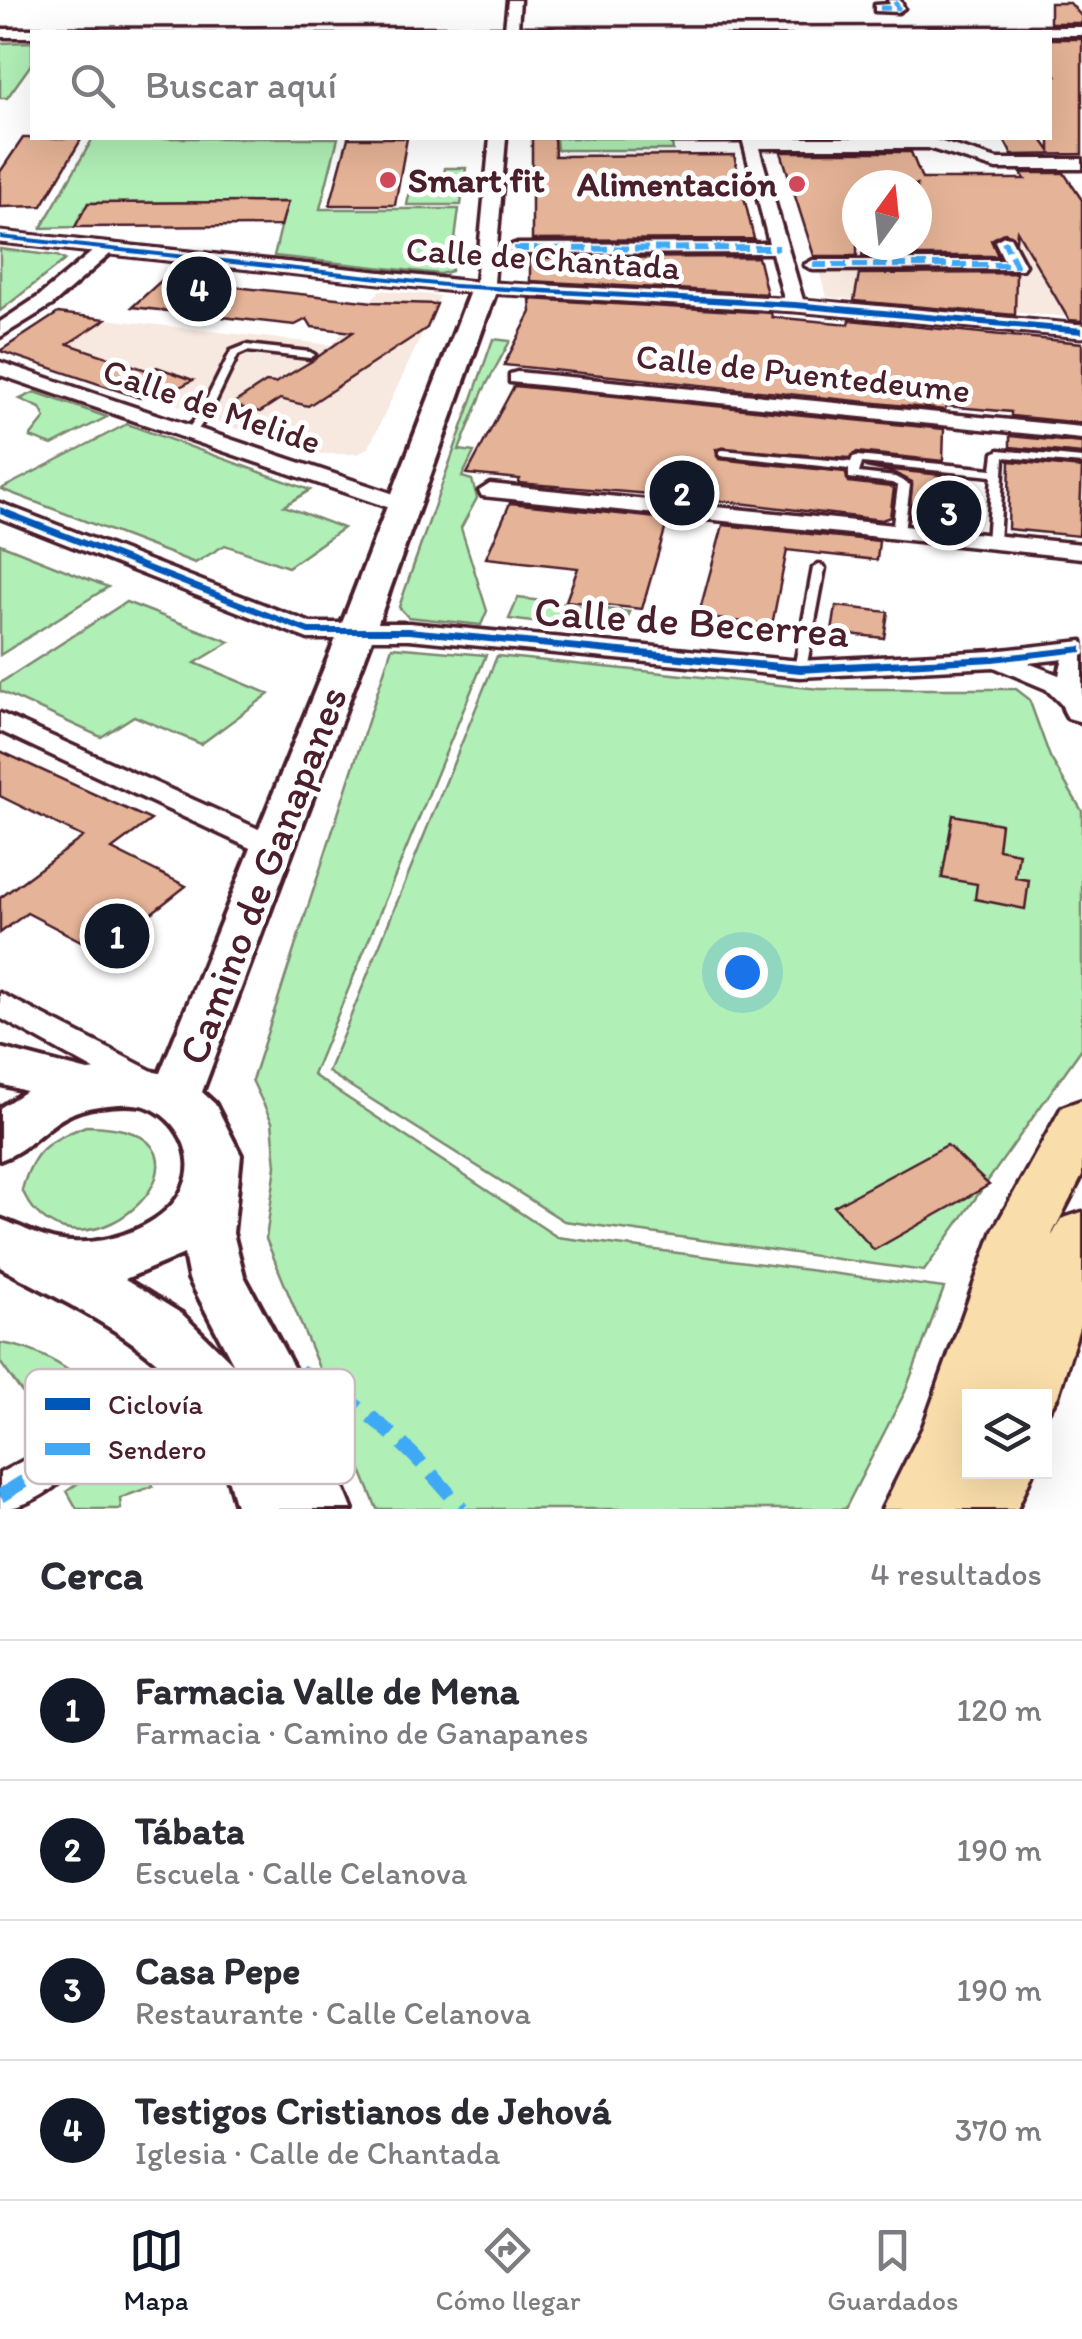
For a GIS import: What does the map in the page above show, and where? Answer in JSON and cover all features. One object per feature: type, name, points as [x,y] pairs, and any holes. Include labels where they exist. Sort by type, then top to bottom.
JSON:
[{"type":"main road","points":[[916,1509],[953,1434],[992,1331],[1023,1231],[1082,1122]]},
{"type":"main road","points":[[1027,1389],[1054,1304],[1082,1236]]},
{"type":"main road","points":[[982,1509],[996,1479]]},
{"type":"street","points":[[511,30],[514,0]]},
{"type":"street","points":[[880,8],[898,8],[894,0]]},
{"type":"street","points":[[1052,31],[1082,31]]},
{"type":"street","points":[[0,34],[30,34]]},
{"type":"street","name":"Camino de Ganapanes","points":[[169,1095],[358,631],[485,286],[498,140]]},
{"type":"street","points":[[795,305],[750,140],[930,142],[996,164],[1082,164]]},
{"type":"street","name":"Calle de Chantada","points":[[0,237],[485,286],[795,305],[1082,330]]},
{"type":"street","points":[[813,265],[1016,264],[1004,240]]},
{"type":"street","points":[[0,331],[45,301],[106,248]]},
{"type":"street","points":[[514,249],[780,248]]},
{"type":"street","name":"Calle de Melide","points":[[0,368],[404,505]]},
{"type":"street","name":"Calle de Puentedeume","points":[[517,378],[1082,433]]},
{"type":"street","points":[[490,492],[1082,551]]},
{"type":"street","name":"Calle de Becerrea","points":[[0,510],[308,631],[409,631],[800,668],[1082,652]]},
{"type":"street","points":[[1082,652],[1076,676],[1082,710]]},
{"type":"street","name":"Calle de Becerrea","points":[[993,659],[1055,683],[1082,710]]},
{"type":"street","points":[[0,722],[273,846]]},
{"type":"street","points":[[0,1004],[186,1104],[212,1138],[216,1168],[206,1233],[217,1279],[265,1369]]},
{"type":"street","points":[[0,1066],[87,1088]]},
{"type":"street","points":[[0,1140],[36,1108],[87,1088],[123,1085],[169,1095]]},
{"type":"street","points":[[10,1247],[64,1267],[108,1264],[145,1252],[192,1217],[210,1190]]},
{"type":"street","points":[[10,1247],[158,1325],[193,1355],[202,1369]]},
{"type":"street","points":[[0,1496],[25,1481]]},
{"type":"street","points":[[259,1484],[268,1509]]},
{"type":"street","points":[[311,1484],[321,1509]]},
{"type":"lane","points":[[190,434],[206,411],[234,353],[246,348],[310,355]]},
{"type":"lane","points":[[723,453],[855,466]]},
{"type":"lane","points":[[993,542],[994,473],[999,454],[1082,461]]},
{"type":"lane","points":[[898,532],[904,485],[895,480],[853,476],[856,459],[994,473]]},
{"type":"lane","points":[[800,668],[819,568]]},
{"type":"shaded area","points":[[1082,199],[1082,318],[827,297],[818,268],[1023,266],[987,200]]},
{"type":"shaded area","points":[[380,290],[440,296],[369,447],[358,454],[311,454],[217,422],[212,411],[194,411],[159,398],[192,379],[157,367],[149,371],[68,344],[106,319],[332,345]]},
{"type":"green space","points":[[30,42],[30,66],[7,98],[0,98],[0,43]]},
{"type":"green space","points":[[92,140],[337,140],[320,209],[459,209],[451,271],[440,274],[274,256],[287,202],[88,203],[75,227],[41,228]]},
{"type":"green space","points":[[556,140],[671,140],[673,150],[557,150]]},
{"type":"green space","points":[[445,168],[466,168],[461,205],[407,205],[410,189],[442,189]]},
{"type":"green space","points":[[0,249],[57,256],[65,260],[0,311]]},
{"type":"green space","points":[[493,339],[510,341],[483,391],[459,450],[474,452],[462,477],[472,480],[477,498],[461,528],[487,611],[481,625],[408,617],[399,607]]},
{"type":"green space","points":[[35,392],[107,417],[52,445],[30,437],[45,418],[40,408],[20,399]]},
{"type":"green space","points":[[127,424],[310,490],[284,506],[343,528],[288,567],[225,545],[195,563],[1,489]]},
{"type":"green space","points":[[0,544],[108,587],[0,655]]},
{"type":"green space","points":[[518,598],[630,612],[622,634],[509,619]]},
{"type":"green space","points":[[126,602],[230,642],[195,663],[269,694],[201,744],[134,716],[101,737],[0,691],[0,683]]},
{"type":"green space","points":[[392,647],[486,655],[313,1075],[557,1237],[944,1288],[905,1392],[845,1509],[377,1509],[355,1455],[355,1369],[319,1369],[266,1239],[276,1166],[272,1122],[252,1080]]},
{"type":"green space","points":[[497,656],[820,689],[1016,689],[1029,699],[1050,757],[1082,811],[1082,1048],[924,1271],[564,1221],[328,1072]]},
{"type":"green space","points":[[86,1126],[135,1134],[156,1153],[156,1178],[139,1203],[112,1223],[80,1231],[48,1222],[22,1190],[31,1165],[44,1148]]},
{"type":"green space","points":[[0,1343],[39,1354],[66,1369],[25,1369],[25,1397],[0,1362]]},
{"type":"green space","points":[[77,1484],[153,1486],[120,1498],[121,1509],[77,1509],[67,1491]]},
{"type":"building","points":[[1050,3],[1070,3],[1082,17],[1082,23],[1050,23]]},
{"type":"building","points":[[1052,39],[1082,39],[1082,154],[1012,155],[1004,140],[1042,140],[1050,151],[1052,75],[1056,75],[1052,69]]},
{"type":"building","points":[[23,138],[81,140],[42,206],[0,207],[0,172]]},
{"type":"building","points":[[347,140],[407,140],[395,205],[330,205]]},
{"type":"building","points":[[532,140],[554,140],[555,156],[734,155],[754,239],[532,240]]},
{"type":"building","points":[[781,152],[911,152],[918,170],[842,170],[842,256],[814,256]]},
{"type":"building","points":[[1021,173],[1064,173],[1082,200],[1082,321],[1069,320],[1017,231],[1016,241],[1005,232],[991,240],[998,256],[932,256],[932,179],[1025,179]]},
{"type":"building","points":[[288,202],[281,226],[75,227],[88,203]]},
{"type":"building","points":[[758,257],[767,294],[530,281],[530,258]]},
{"type":"building","points":[[1016,273],[1015,315],[854,301],[859,274]]},
{"type":"building","points":[[163,279],[373,302],[437,304],[427,328],[308,406],[280,399],[260,412],[231,405],[266,382],[275,383],[312,361],[353,332],[312,327],[307,319],[295,325],[132,307]]},
{"type":"building","points":[[530,299],[771,313],[772,317],[849,324],[850,320],[1082,343],[1082,423],[1011,416],[1011,412],[946,406],[945,410],[504,365],[531,312]]},
{"type":"building","points":[[58,313],[106,319],[68,344],[149,371],[157,367],[193,380],[159,398],[147,394],[140,398],[0,351]]},
{"type":"building","points":[[514,386],[944,429],[943,461],[857,452],[849,458],[716,449],[719,459],[845,472],[849,482],[894,488],[890,517],[882,520],[697,498],[518,483],[520,479],[467,474]]},
{"type":"building","points":[[1010,436],[1082,443],[1082,454],[1010,447]]},
{"type":"building","points":[[1010,461],[1082,468],[1079,536],[1008,529]]},
{"type":"building","points":[[865,467],[942,475],[940,523],[909,519],[912,482],[895,473]]},
{"type":"building","points":[[510,503],[668,519],[642,609],[566,601],[578,568],[486,558]]},
{"type":"building","points":[[723,525],[879,541],[877,560],[787,550],[772,625],[698,617]]},
{"type":"building","points":[[836,606],[888,612],[884,638],[832,632]]},
{"type":"building","points":[[0,751],[151,820],[112,849],[186,886],[102,952],[27,913],[0,933],[0,898],[83,837],[0,796]]},
{"type":"building","points":[[953,815],[1001,824],[998,849],[1019,853],[1015,878],[1029,880],[1025,909],[975,899],[977,884],[942,878]]},
{"type":"building","points":[[947,1145],[989,1185],[874,1250],[834,1206]]},
{"type":"marked path","points":[[880,8],[898,8],[894,0]]},
{"type":"marked path","points":[[813,265],[1016,265],[1004,241]]},
{"type":"marked path","points":[[514,249],[779,248]]},
{"type":"marked path","points":[[355,1403],[390,1430],[462,1509]]},
{"type":"marked path","points":[[0,1496],[25,1481]]},
{"type":"cycle path","points":[[0,237],[454,286],[795,305],[1082,331]]},
{"type":"cycle path","points":[[0,510],[308,631],[409,631],[800,669],[993,659],[1082,649]]},
{"type":"place","name":"Smart fit","points":[[388,180]]},
{"type":"place","name":"Alimentación","points":[[797,184]]},
{"type":"place","name":"Testigos Cristianos de Jehová","points":[[199,289]]},
{"type":"place","name":"Tábata","points":[[682,493]]},
{"type":"place","name":"Casa Pepe","points":[[949,513]]},
{"type":"place","name":"Farmacia Valle de Mena","points":[[117,936]]}]
